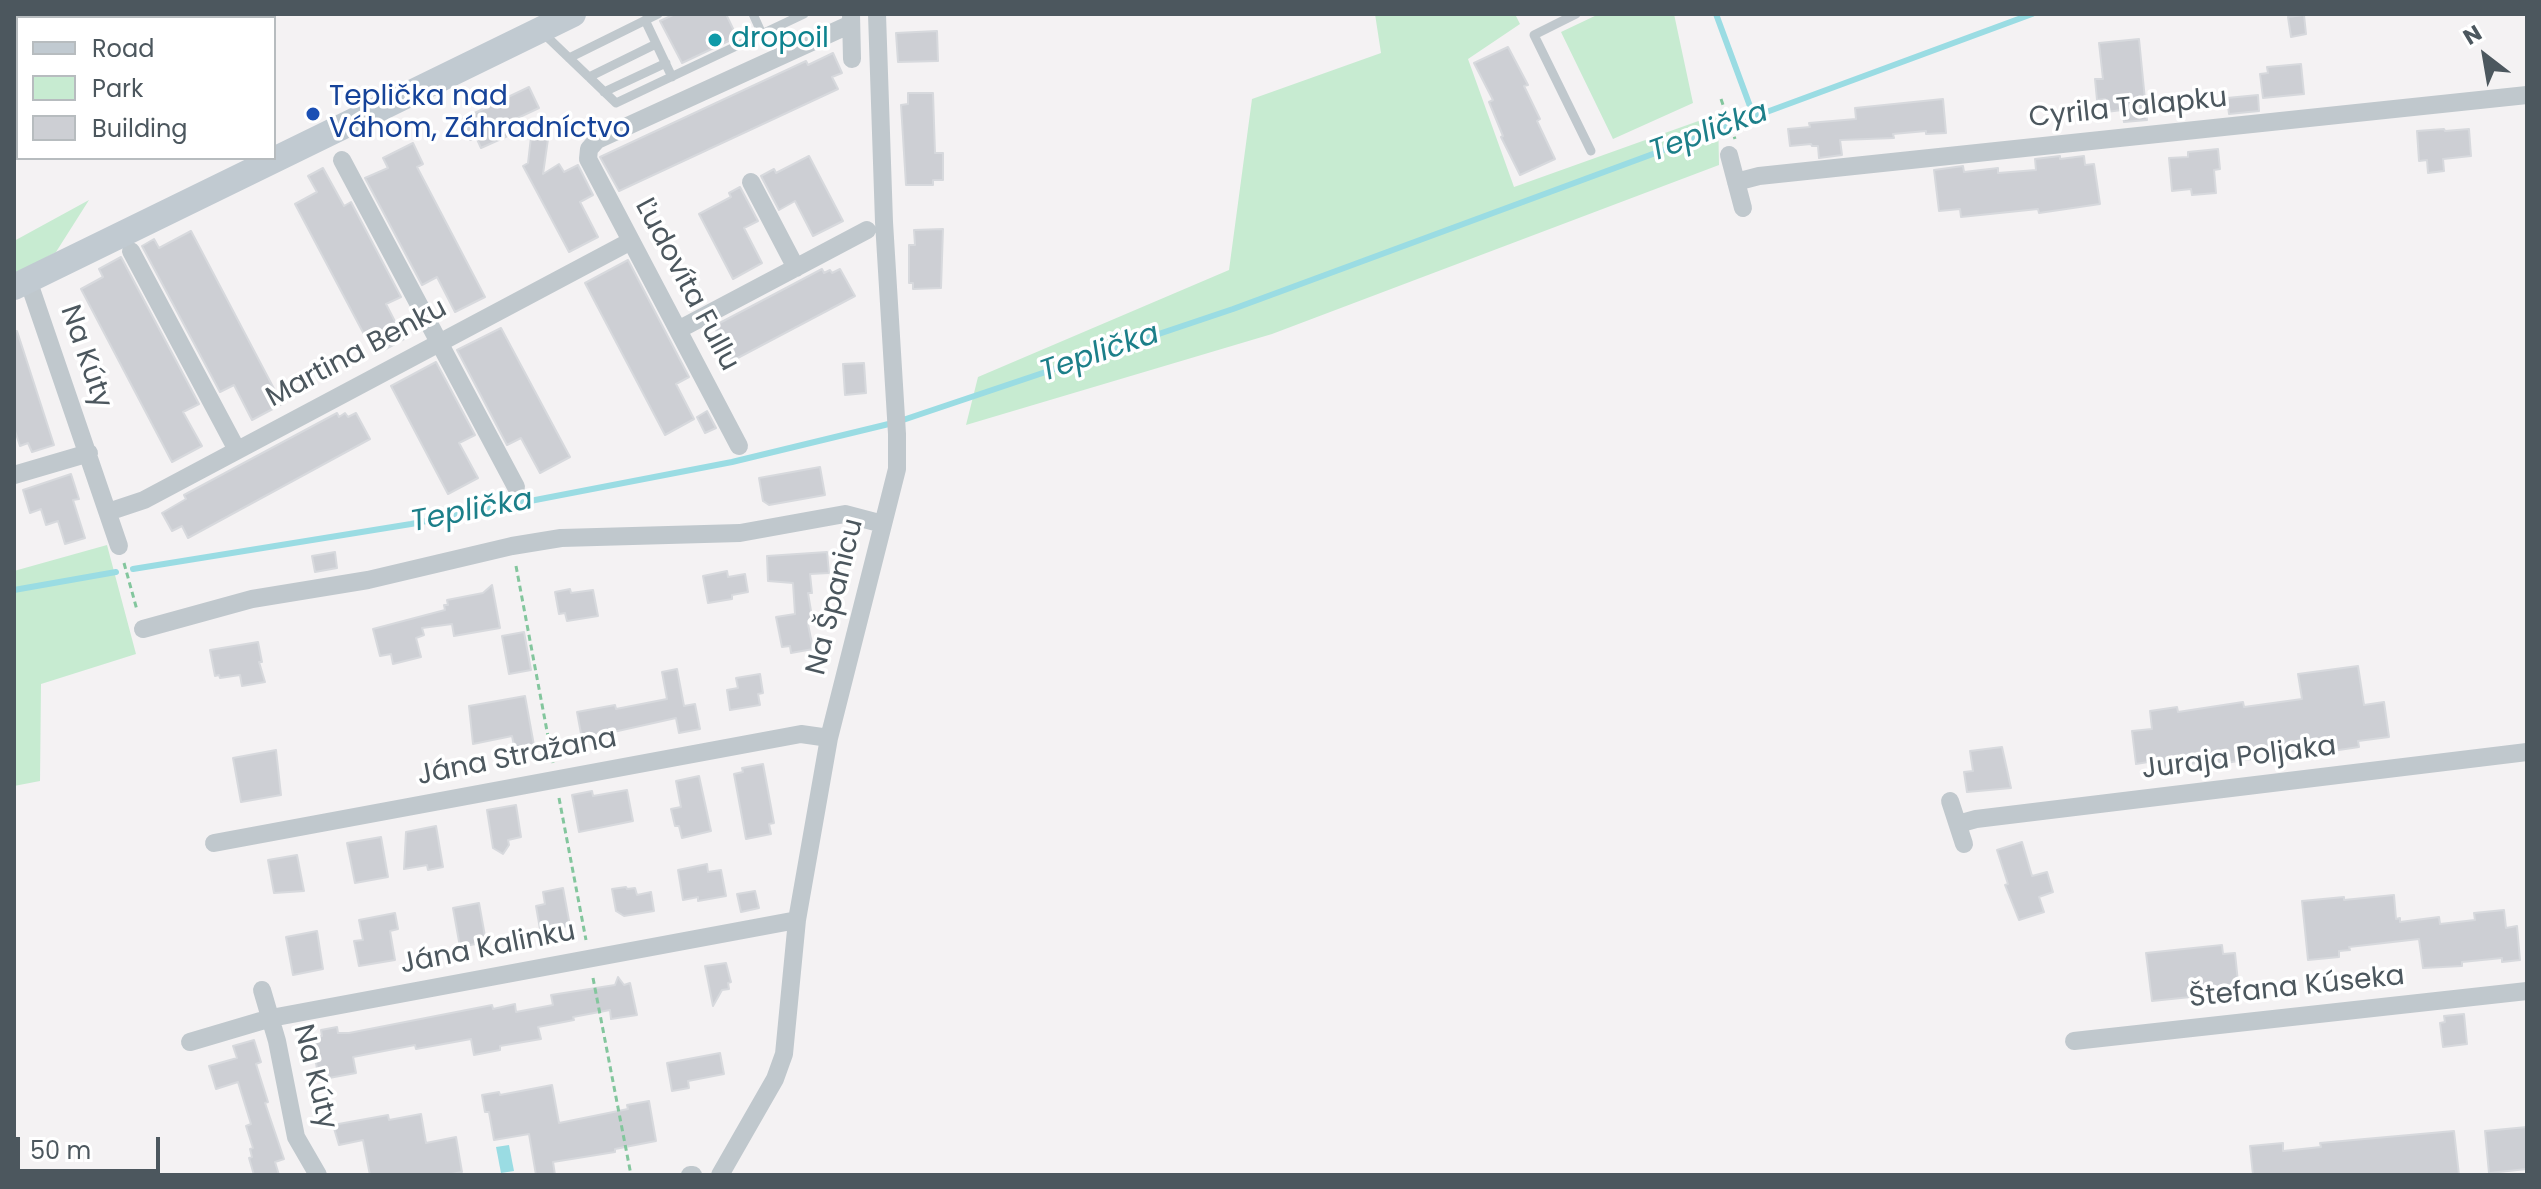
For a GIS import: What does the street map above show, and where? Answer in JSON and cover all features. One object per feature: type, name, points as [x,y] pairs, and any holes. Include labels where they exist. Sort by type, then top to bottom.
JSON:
[{"type":"main road","points":[[276,159],[573,14]]},
{"type":"main road","points":[[21,284],[274,160]]},
{"type":"street","name":"Na Španicu","points":[[720,1175],[775,1079],[784,1054],[797,920],[829,738],[897,469],[877,14]]},
{"type":"street","points":[[851,19],[852,59]]},
{"type":"street","name":"Ľudovíta Fullu","points":[[739,446],[588,159],[589,149],[597,140],[851,19]]},
{"type":"street","name":"Cyrila Talapku","points":[[1736,182],[1759,176],[2527,95]]},
{"type":"street","points":[[1732,147],[1743,208]]},
{"type":"street","points":[[342,160],[516,487]]},
{"type":"street","points":[[751,182],[796,268]]},
{"type":"street","points":[[678,330],[867,230]]},
{"type":"street","name":"Martina Benku","points":[[108,512],[144,500],[631,241]]},
{"type":"street","points":[[131,251],[237,450]]},
{"type":"street","name":"Na Kúty","points":[[21,284],[89,453],[119,546]]},
{"type":"street","name":"Na Kúty","points":[[14,475],[89,453]]},
{"type":"street","points":[[143,629],[252,599],[368,580],[512,546],[561,538],[740,533],[845,514],[883,524]]},
{"type":"street","name":"Jána Stražana","points":[[214,843],[801,734],[829,738]]},
{"type":"street","name":"Juraja Poljaka","points":[[1958,824],[1976,819],[2527,752]]},
{"type":"street","points":[[1950,801],[1964,844]]},
{"type":"street","name":"Jána Kalinku","points":[[190,1042],[271,1018],[797,920]]},
{"type":"street","name":"Na Kúty","points":[[262,990],[271,1018],[296,1137],[318,1175]]},
{"type":"street","name":"Štefana Kúseka","points":[[2074,1041],[2527,991]]},
{"type":"lane","points":[[569,58],[658,14]]},
{"type":"lane","points":[[753,14],[762,34]]},
{"type":"lane","points":[[540,30],[616,103],[804,14]]},
{"type":"lane","points":[[1576,14],[1534,35],[1591,151]]},
{"type":"lane","points":[[645,20],[672,77]]},
{"type":"lane","points":[[589,77],[656,44]]},
{"type":"lane","points":[[604,92],[666,63]]},
{"type":"path","points":[[1721,99],[1732,147]]},
{"type":"path","points":[[119,546],[143,629]]},
{"type":"path","points":[[512,546],[631,1175]]},
{"type":"green space","points":[[1375,14],[1515,14],[1520,24],[1468,59],[1514,187],[1718,114],[1719,165],[1272,334],[966,425],[978,377],[1229,270],[1252,99],[1381,53]]},
{"type":"green space","points":[[1599,14],[1674,14],[1693,103],[1613,139],[1561,32]]},
{"type":"green space","points":[[89,200],[56,252],[14,275],[14,241]]},
{"type":"green space","points":[[107,545],[136,654],[41,684],[40,781],[14,786],[14,571]]},
{"type":"water","points":[[509,1145],[514,1171],[501,1173],[496,1147]]},
{"type":"building","name":"dropoil","points":[[675,14],[726,14],[737,37],[682,63],[660,21]]},
{"type":"building","points":[[2304,15],[2306,34],[2291,37],[2288,17]]},
{"type":"building","points":[[937,31],[938,61],[898,62],[896,33]]},
{"type":"building","points":[[2139,39],[2147,120],[2124,122],[2122,110],[2106,112],[2105,99],[2097,100],[2095,79],[2103,79],[2099,43]]},
{"type":"building","points":[[1508,47],[1528,85],[1524,86],[1555,159],[1520,175],[1501,137],[1489,102],[1493,100],[1474,63]]},
{"type":"building","points":[[833,53],[842,73],[832,77],[838,89],[619,191],[600,157],[806,61],[808,65]]},
{"type":"building","points":[[2301,64],[2304,94],[2263,98],[2260,74],[2268,73],[2267,67]]},
{"type":"building","points":[[529,87],[539,108],[490,131],[512,134],[481,148],[476,137],[470,140],[460,120]]},
{"type":"building","points":[[908,93],[933,93],[935,153],[943,153],[943,180],[933,180],[933,185],[906,185],[901,105],[908,104]]},
{"type":"building","points":[[2258,95],[2259,111],[2229,114],[2227,98]]},
{"type":"building","points":[[1943,99],[1946,133],[1926,134],[1926,131],[1893,134],[1894,138],[1840,140],[1842,155],[1819,158],[1818,146],[1790,146],[1788,129],[1810,127],[1809,123],[1856,119],[1855,108]]},
{"type":"building","points":[[2469,129],[2471,156],[2443,159],[2444,171],[2428,173],[2427,160],[2419,161],[2417,131]]},
{"type":"building","points":[[531,137],[548,139],[543,174],[559,164],[564,172],[578,165],[593,195],[580,202],[598,237],[569,252],[523,166],[528,163]]},
{"type":"building","points":[[413,143],[423,164],[417,167],[485,297],[455,312],[437,277],[422,285],[365,178],[388,168],[383,158]]},
{"type":"building","points":[[2218,149],[2220,169],[2214,170],[2216,193],[2192,195],[2191,189],[2172,191],[2169,158],[2188,157],[2188,152]]},
{"type":"building","points":[[809,156],[843,221],[813,236],[795,201],[779,210],[761,176],[774,169],[776,173]]},
{"type":"building","points":[[2060,156],[2060,159],[2084,156],[2085,165],[2094,164],[2100,204],[2039,213],[2038,209],[1961,217],[1960,209],[1939,211],[1934,170],[1963,166],[1964,172],[1998,168],[1998,173],[2036,170],[2035,159]]},
{"type":"building","points":[[323,168],[344,206],[351,202],[401,297],[386,304],[404,339],[375,355],[295,204],[317,192],[308,176]]},
{"type":"building","points":[[740,187],[758,221],[744,228],[762,263],[733,279],[699,214],[731,197],[729,193]]},
{"type":"building","points":[[943,229],[941,288],[913,289],[913,283],[909,283],[909,245],[915,245],[914,230]]},
{"type":"building","points":[[191,231],[282,404],[252,420],[234,385],[220,392],[142,246],[154,239],[159,248]]},
{"type":"building","points":[[121,257],[199,404],[183,412],[202,446],[172,462],[81,289],[103,277],[99,269]]},
{"type":"building","points":[[628,260],[689,377],[676,384],[694,419],[665,435],[585,283]]},
{"type":"building","points":[[822,269],[824,273],[830,270],[832,273],[840,269],[855,296],[732,361],[714,326]]},
{"type":"building","points":[[501,328],[570,457],[540,473],[521,438],[507,445],[457,350]]},
{"type":"building","points":[[14,331],[17,331],[54,445],[32,452],[28,443],[20,446],[14,428]]},
{"type":"building","points":[[436,362],[475,435],[459,443],[478,478],[448,494],[391,386]]},
{"type":"building","points":[[864,363],[866,393],[845,395],[843,364]]},
{"type":"building","points":[[707,411],[716,428],[705,433],[697,417]]},
{"type":"building","points":[[337,413],[339,417],[345,413],[348,417],[356,413],[370,439],[188,538],[182,526],[172,531],[162,513],[186,499],[184,495]]},
{"type":"building","points":[[820,467],[825,495],[769,505],[763,501],[759,478]]},
{"type":"building","points":[[71,474],[79,499],[73,500],[85,538],[65,544],[58,521],[46,525],[41,509],[30,513],[23,490]]},
{"type":"building","points":[[335,552],[337,568],[315,572],[312,556]]},
{"type":"building","points":[[827,552],[829,573],[810,574],[812,593],[808,593],[813,623],[808,624],[813,649],[791,653],[790,646],[782,647],[776,617],[795,614],[793,583],[768,581],[767,556]]},
{"type":"building","points":[[727,571],[728,577],[745,574],[748,592],[732,595],[732,599],[708,603],[703,576]]},
{"type":"building","points":[[492,585],[500,628],[454,636],[452,624],[422,628],[424,635],[416,638],[421,657],[393,664],[391,654],[380,656],[373,629],[445,610],[447,600],[483,593]]},
{"type":"building","points":[[570,589],[571,593],[593,590],[598,616],[567,621],[565,613],[559,614],[555,592]]},
{"type":"building","points":[[524,632],[531,670],[509,674],[502,636]]},
{"type":"building","points":[[258,642],[262,662],[259,662],[265,682],[242,686],[240,675],[215,676],[210,650]]},
{"type":"building","points":[[2358,666],[2364,705],[2384,702],[2389,737],[2358,741],[2359,747],[2332,751],[2331,742],[2302,746],[2303,750],[2287,752],[2286,748],[2251,753],[2252,759],[2199,767],[2198,763],[2155,768],[2154,761],[2136,764],[2132,731],[2152,729],[2150,711],[2177,707],[2178,712],[2243,702],[2244,707],[2302,699],[2298,674]]},
{"type":"building","points":[[677,669],[684,706],[695,704],[700,729],[679,733],[676,718],[582,739],[577,712],[615,705],[616,709],[667,699],[662,672]]},
{"type":"building","points":[[760,674],[763,693],[758,694],[760,705],[730,710],[727,690],[738,688],[736,678]]},
{"type":"building","points":[[525,696],[535,751],[516,755],[512,736],[473,744],[469,706]]},
{"type":"building","points":[[2002,747],[2011,788],[1967,792],[1964,772],[1973,771],[1970,751]]},
{"type":"building","points":[[276,750],[281,795],[241,802],[233,758]]},
{"type":"building","points":[[763,764],[774,823],[769,824],[771,834],[746,839],[734,774],[743,772],[742,768]]},
{"type":"building","points":[[699,776],[711,831],[682,838],[671,809],[681,807],[676,781]]},
{"type":"building","points":[[627,790],[633,821],[579,832],[572,795],[592,791],[593,796]]},
{"type":"building","points":[[516,805],[521,837],[508,840],[509,845],[503,854],[493,848],[487,810]]},
{"type":"building","points":[[436,826],[443,867],[428,870],[427,865],[404,869],[406,832]]},
{"type":"building","points":[[381,837],[388,877],[355,883],[347,843]]},
{"type":"building","points":[[2022,842],[2032,876],[2047,872],[2053,892],[2039,897],[2044,912],[2019,920],[2005,885],[2008,884],[1997,850]]},
{"type":"building","points":[[297,855],[304,891],[274,893],[268,860]]},
{"type":"building","points":[[707,864],[708,872],[721,870],[726,896],[683,900],[678,870]]},
{"type":"building","points":[[563,888],[570,926],[540,929],[536,906],[545,904],[543,892]]},
{"type":"building","points":[[635,888],[637,895],[651,892],[654,911],[624,916],[616,911],[612,889]]},
{"type":"building","points":[[755,891],[759,908],[741,912],[737,894]]},
{"type":"building","points":[[2394,895],[2396,919],[2400,918],[2400,922],[2439,917],[2440,924],[2475,920],[2474,913],[2504,910],[2506,928],[2517,926],[2520,960],[2502,962],[2502,958],[2462,962],[2462,966],[2423,968],[2419,939],[2349,947],[2350,950],[2339,951],[2339,957],[2308,960],[2302,901]]},
{"type":"building","points":[[479,903],[486,942],[460,947],[453,908]]},
{"type":"building","points":[[395,913],[398,929],[390,931],[395,960],[359,966],[354,941],[363,940],[359,920]]},
{"type":"building","points":[[317,931],[323,969],[293,975],[286,937]]},
{"type":"building","points":[[2222,945],[2223,954],[2235,953],[2239,992],[2152,1001],[2146,953]]},
{"type":"building","points":[[726,963],[731,982],[728,983],[729,989],[722,990],[713,1006],[705,966]]},
{"type":"building","points":[[618,977],[624,985],[630,983],[637,1015],[611,1019],[610,1010],[573,1017],[574,1020],[538,1027],[541,1039],[500,1046],[500,1050],[474,1055],[471,1039],[416,1049],[415,1045],[353,1057],[356,1073],[329,1078],[328,1073],[318,1075],[312,1038],[322,1036],[321,1030],[337,1027],[338,1033],[349,1033],[492,1005],[493,1009],[515,1004],[516,1012],[553,1005],[551,995],[615,985]]},
{"type":"building","points":[[2464,1014],[2467,1044],[2443,1047],[2440,1023],[2445,1022],[2444,1016]]},
{"type":"building","points":[[254,1040],[261,1062],[256,1064],[268,1102],[265,1103],[284,1159],[275,1162],[279,1175],[254,1175],[249,1158],[252,1157],[250,1149],[253,1148],[246,1126],[251,1124],[238,1082],[216,1089],[209,1066],[237,1058],[233,1046]]},
{"type":"building","points":[[720,1053],[724,1074],[688,1081],[689,1088],[672,1091],[667,1063]]},
{"type":"building","points":[[552,1085],[559,1123],[628,1109],[627,1105],[649,1101],[656,1141],[615,1149],[615,1152],[553,1162],[555,1175],[536,1175],[529,1134],[494,1140],[482,1095],[499,1092],[500,1095]]},
{"type":"building","points":[[421,1114],[426,1143],[456,1137],[462,1172],[447,1175],[370,1175],[363,1140],[339,1145],[333,1125],[388,1115],[389,1120]]},
{"type":"building","points":[[2527,1127],[2527,1169],[2489,1173],[2485,1131]]},
{"type":"building","points":[[2454,1131],[2459,1175],[2253,1175],[2250,1146],[2283,1143],[2283,1151],[2321,1147],[2320,1143]]},
{"type":"waterway","points":[[1716,14],[1754,117]]},
{"type":"waterway","name":"Teplička","points":[[133,569],[411,524],[732,462],[897,422],[1233,309],[2032,14]]},
{"type":"waterway","name":"Teplička","points":[[14,590],[116,572]]},
{"type":"place","name":"dropoil","points":[[715,40]]},
{"type":"place","name":"Teplička nad Váhom, Záhradníctvo","points":[[313,114]]}]
